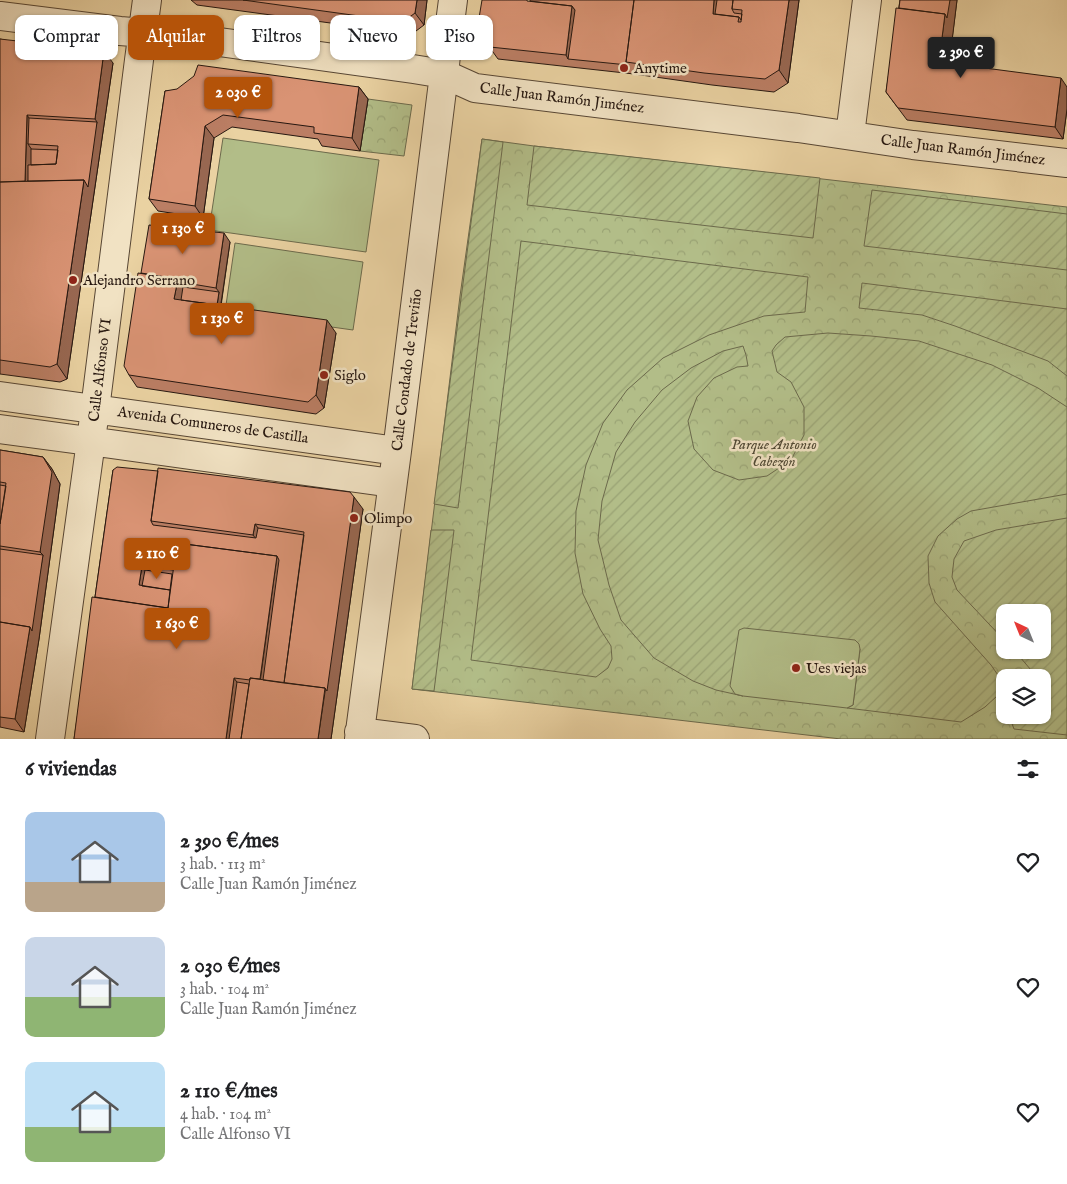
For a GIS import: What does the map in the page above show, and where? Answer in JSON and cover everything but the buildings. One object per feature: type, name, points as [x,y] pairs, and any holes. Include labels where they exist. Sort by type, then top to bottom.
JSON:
[{"type":"street","name":"Calle Alfonso VI","points":[[146,15],[148,0]]},
{"type":"street","name":"Calle Condado de Treviño","points":[[359,736],[397,451],[453,0]]},
{"type":"street","points":[[850,135],[868,0]]},
{"type":"street","name":"Calle Juan Ramón Jiménez","points":[[0,16],[128,31]]},
{"type":"street","name":"Calle Juan Ramón Jiménez","points":[[224,43],[444,74],[475,88],[1067,163]]},
{"type":"street","name":"Calle Alfonso VI","points":[[50,739],[91,441],[140,60]]},
{"type":"street","name":"Avenida Comuneros de Castilla","points":[[0,396],[397,451]]},
{"type":"street","points":[[0,429],[392,484]]},
{"type":"street","points":[[359,736],[415,739]]},
{"type":"green space","points":[[368,99],[412,105],[404,156],[360,151]]},
{"type":"green space","points":[[223,138],[379,160],[366,252],[209,230]]},
{"type":"green space","name":"Parque Antonio Cabezón","points":[[482,139],[1067,207],[1067,739],[841,739],[412,689],[460,296]]},
{"type":"green space","points":[[482,139],[503,142],[458,508],[434,504]]},
{"type":"green space","points":[[534,146],[820,178],[813,238],[527,205]]},
{"type":"green space","points":[[872,190],[1067,214],[1067,270],[864,246]]},
{"type":"green space","points":[[521,241],[808,277],[805,312],[764,316],[709,335],[663,358],[627,390],[603,423],[586,465],[576,511],[575,553],[583,594],[600,629],[611,646],[612,659],[608,668],[596,677],[471,660]]},
{"type":"green space","points":[[235,243],[363,262],[353,330],[225,312]]},
{"type":"green space","points":[[862,283],[1067,309],[1067,376],[1048,361],[922,315],[859,308]]},
{"type":"green space","points":[[828,333],[919,341],[992,365],[1038,388],[1067,407],[1067,494],[971,511],[957,519],[938,536],[928,556],[929,583],[935,602],[996,672],[996,697],[985,707],[961,722],[847,708],[853,705],[860,649],[735,694],[743,696],[716,690],[693,681],[654,658],[621,620],[609,585],[598,540],[602,501],[616,452],[635,422],[662,390],[691,368],[723,351],[743,346],[748,366],[737,367],[714,378],[697,397],[688,421],[694,449],[713,470],[739,480],[767,476],[791,460],[804,435],[804,407],[791,382],[777,372],[772,351],[785,337]]},
{"type":"green space","points":[[1067,518],[1067,735],[1014,729],[1012,724],[1051,724],[1051,669],[1030,669],[1022,659],[1051,659],[1051,604],[996,604],[996,631],[957,590],[952,577],[954,559],[964,541],[996,530]]},
{"type":"green space","points":[[431,530],[454,530],[434,691],[412,689]]},
{"type":"green space","name":"Ues viejas","points":[[744,628],[855,640],[859,644],[860,649],[853,705],[847,708],[735,694],[730,686],[739,630]]},
{"type":"place","name":"Anytime","points":[[624,68]]},
{"type":"place","name":"Alejandro Serrano","points":[[73,280]]},
{"type":"place","name":"Siglo","points":[[324,375]]},
{"type":"place","name":"Olimpo","points":[[354,518]]},
{"type":"place","name":"Ues viejas","points":[[796,668]]}]
